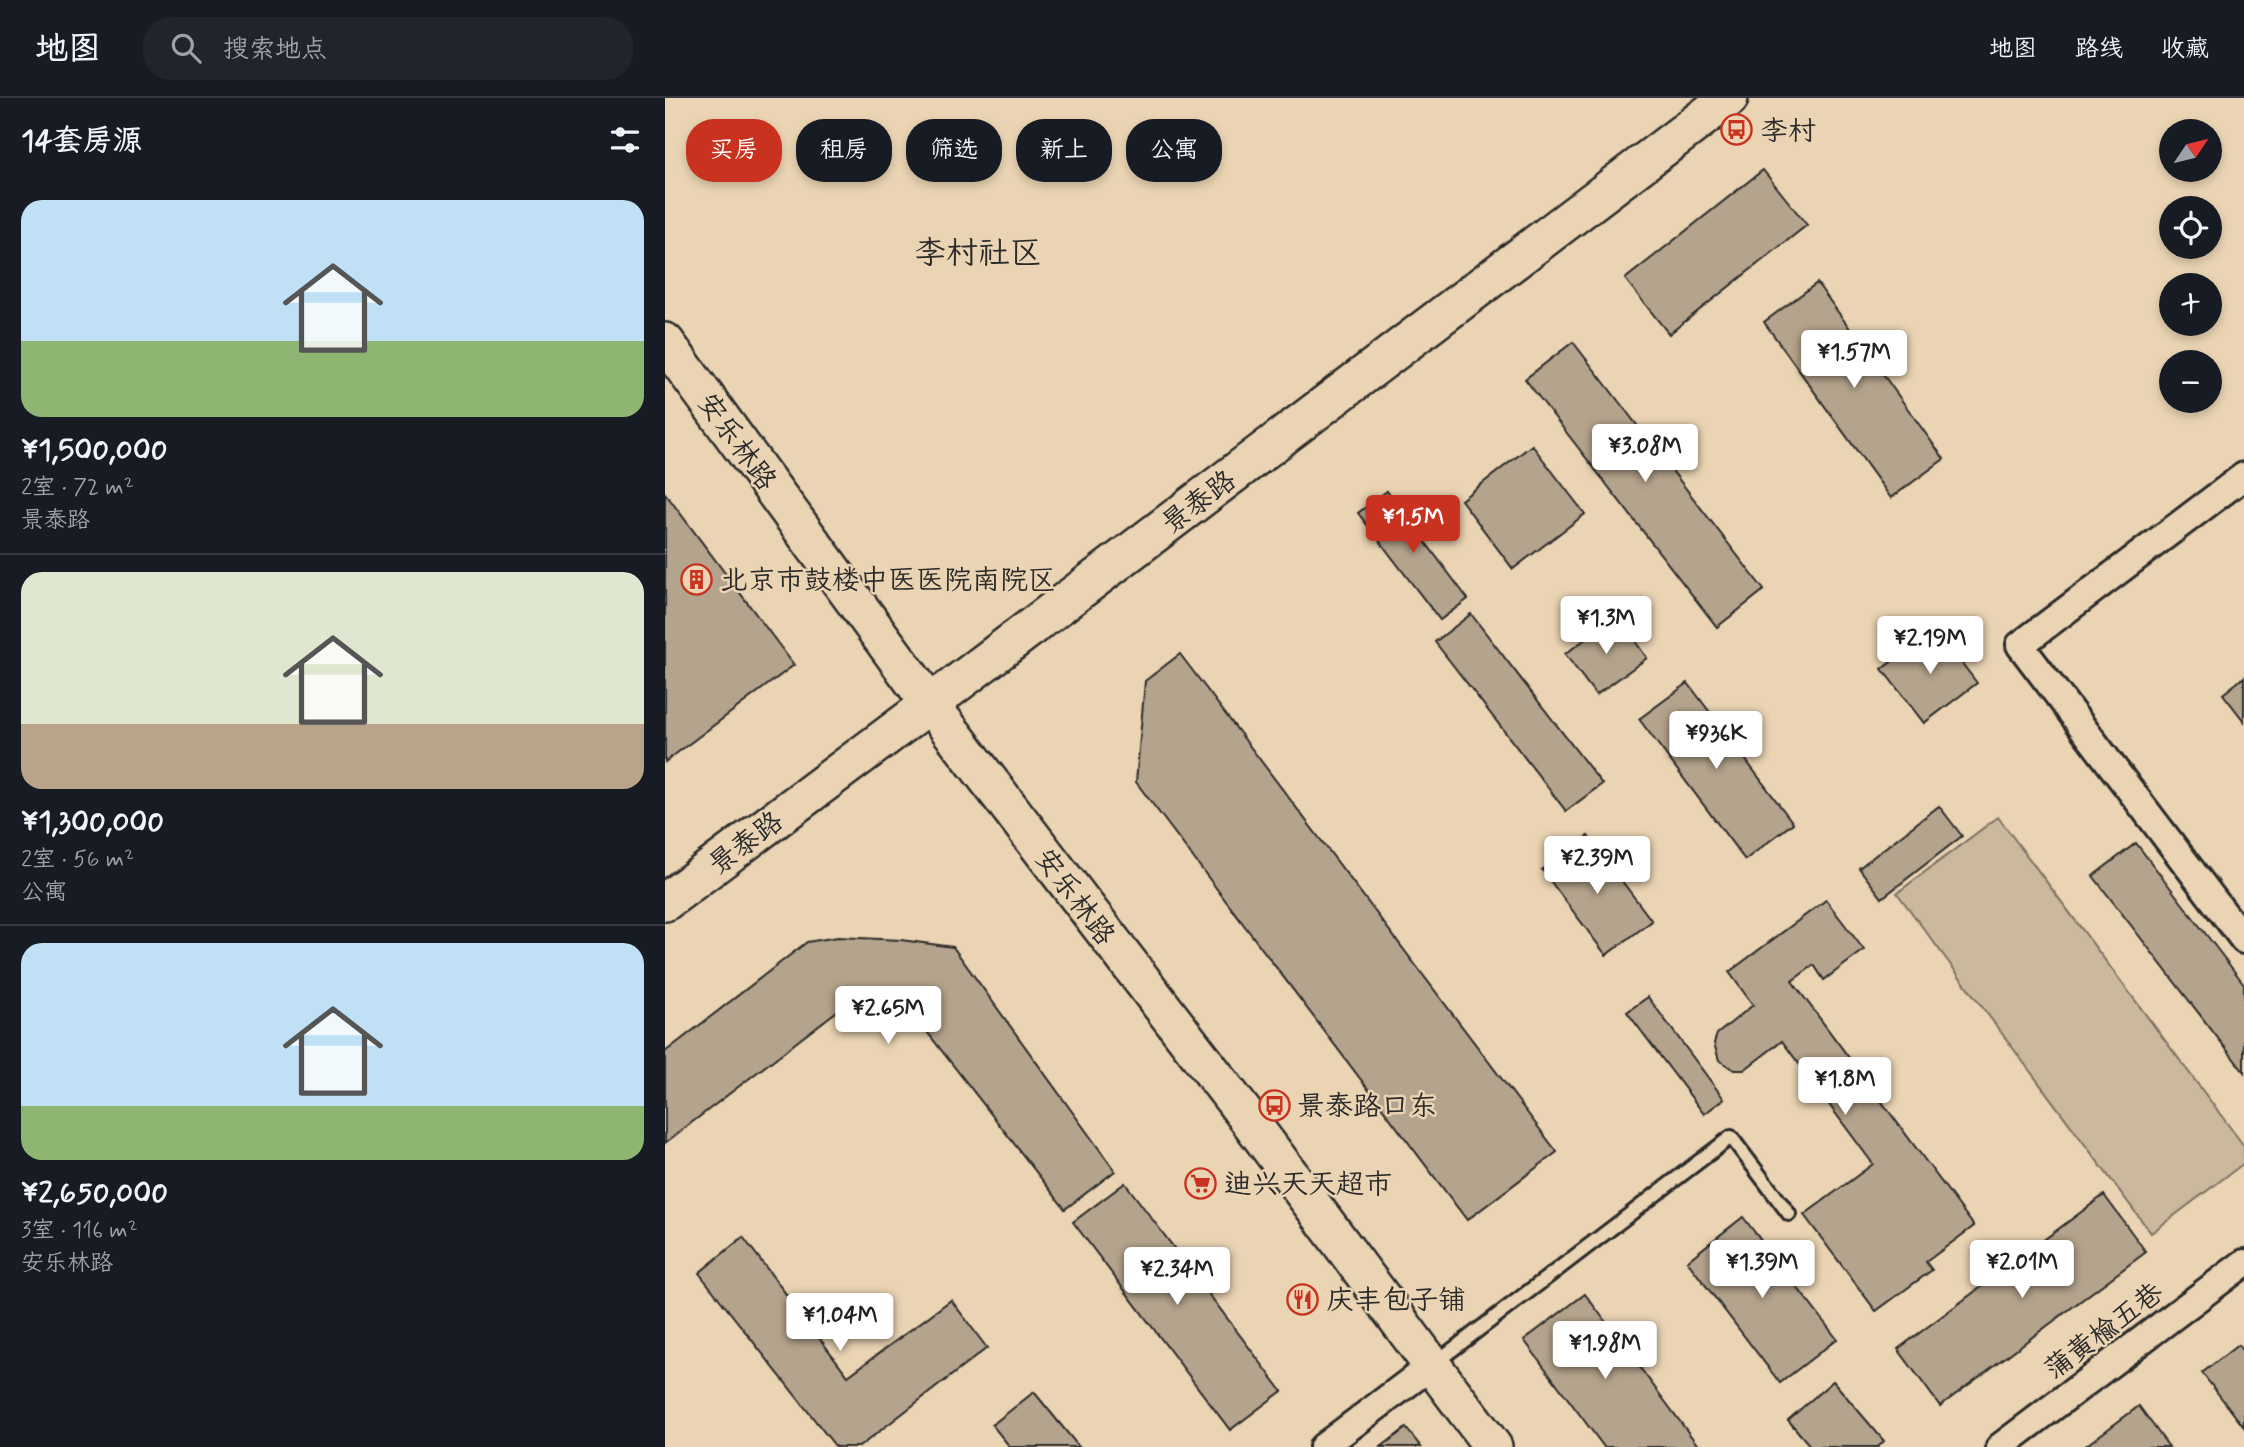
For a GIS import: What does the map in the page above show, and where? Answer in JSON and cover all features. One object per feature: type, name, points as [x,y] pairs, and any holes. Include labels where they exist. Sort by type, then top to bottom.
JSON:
[{"type":"street","name":"景泰路","points":[[665,902],[1729,98]]},
{"type":"street","name":"安乐林路","points":[[665,342],[930,704],[1249,1120],[1493,1447]]},
{"type":"street","points":[[2244,476],[2020,645],[2244,940]]},
{"type":"street","name":"蒲黄榆五巷","points":[[2000,1447],[2244,1263]]},
{"type":"street","points":[[1323,1447],[1432,1365]]},
{"type":"lane","points":[[1432,1365],[1731,1137],[1789,1214]]},
{"type":"shaded area","points":[[1998,817],[2244,1146],[2244,1163],[2151,1233],[1897,893]]},
{"type":"building","points":[[1763,170],[1807,225],[1669,334],[1625,279]]},
{"type":"building","points":[[1817,283],[1944,459],[1891,498],[1764,322]]},
{"type":"building","points":[[1573,342],[1764,590],[1717,627],[1525,379]]},
{"type":"building","points":[[1532,445],[1585,514],[1513,569],[1461,500]]},
{"type":"building","points":[[1387,491],[1468,599],[1440,620],[1358,513]]},
{"type":"building","name":"北京市鼓楼中医医院南院区","points":[[665,493],[794,665],[665,762]]},
{"type":"building","points":[[1471,614],[1602,784],[1566,811],[1435,642]]},
{"type":"building","points":[[1617,616],[1647,658],[1596,695],[1565,654]]},
{"type":"building","points":[[1935,628],[1977,683],[1924,723],[1882,669]]},
{"type":"building","points":[[1180,654],[1557,1152],[1467,1220],[1136,782],[1145,681]]},
{"type":"building","points":[[2244,677],[2244,721],[2223,694]]},
{"type":"building","points":[[1688,683],[1793,823],[1745,860],[1639,719]]},
{"type":"building","points":[[1939,806],[1962,836],[1882,898],[1859,868]]},
{"type":"building","points":[[1588,836],[1652,921],[1606,955],[1542,870]]},
{"type":"building","points":[[2136,843],[2244,984],[2244,1072],[2093,876]]},
{"type":"building","points":[[1826,900],[1864,950],[1824,980],[1814,965],[1792,981],[1974,1226],[1926,1262],[1932,1270],[1876,1311],[1804,1215],[1873,1164],[1782,1041],[1744,1070],[1734,1070],[1719,1060],[1714,1043],[1717,1034],[1753,1005],[1729,972]]},
{"type":"building","points":[[838,937],[901,940],[953,947],[1115,1171],[1065,1209],[921,1024],[933,999],[859,990],[841,1008],[665,1143],[665,1052],[807,942]]},
{"type":"building","points":[[1648,997],[1724,1099],[1704,1114],[1627,1012]]},
{"type":"building","points":[[1125,1183],[1282,1391],[1230,1430],[1073,1222]]},
{"type":"building","points":[[2104,1195],[2146,1252],[1940,1406],[1898,1349]]},
{"type":"building","points":[[1743,1217],[1837,1339],[1780,1383],[1687,1261]]},
{"type":"building","points":[[743,1237],[848,1376],[951,1300],[987,1348],[859,1447],[836,1447],[699,1273]]},
{"type":"building","points":[[1585,1294],[1699,1447],[1604,1447],[1524,1340]]},
{"type":"building","points":[[2238,1345],[2244,1353],[2244,1427],[2202,1373]]},
{"type":"building","points":[[1833,1381],[1884,1441],[1878,1447],[1811,1447],[1788,1420]]},
{"type":"building","points":[[1034,1392],[1079,1447],[1010,1447],[992,1425]]},
{"type":"building","points":[[2139,1406],[2169,1447],[2084,1447]]},
{"type":"building","points":[[1406,1428],[1421,1447],[1381,1447]]},
{"type":"place","name":"李村","points":[[1737,130]]},
{"type":"place","name":"北京市鼓楼中医医院南院区","points":[[697,579]]},
{"type":"place","name":"景泰路口东","points":[[1274,1105]]},
{"type":"place","name":"迪兴天天超市","points":[[1201,1183]]},
{"type":"place","name":"庆丰包子铺","points":[[1303,1299]]},
{"type":"district","name":"李村社区","points":[[978,252]]}]
